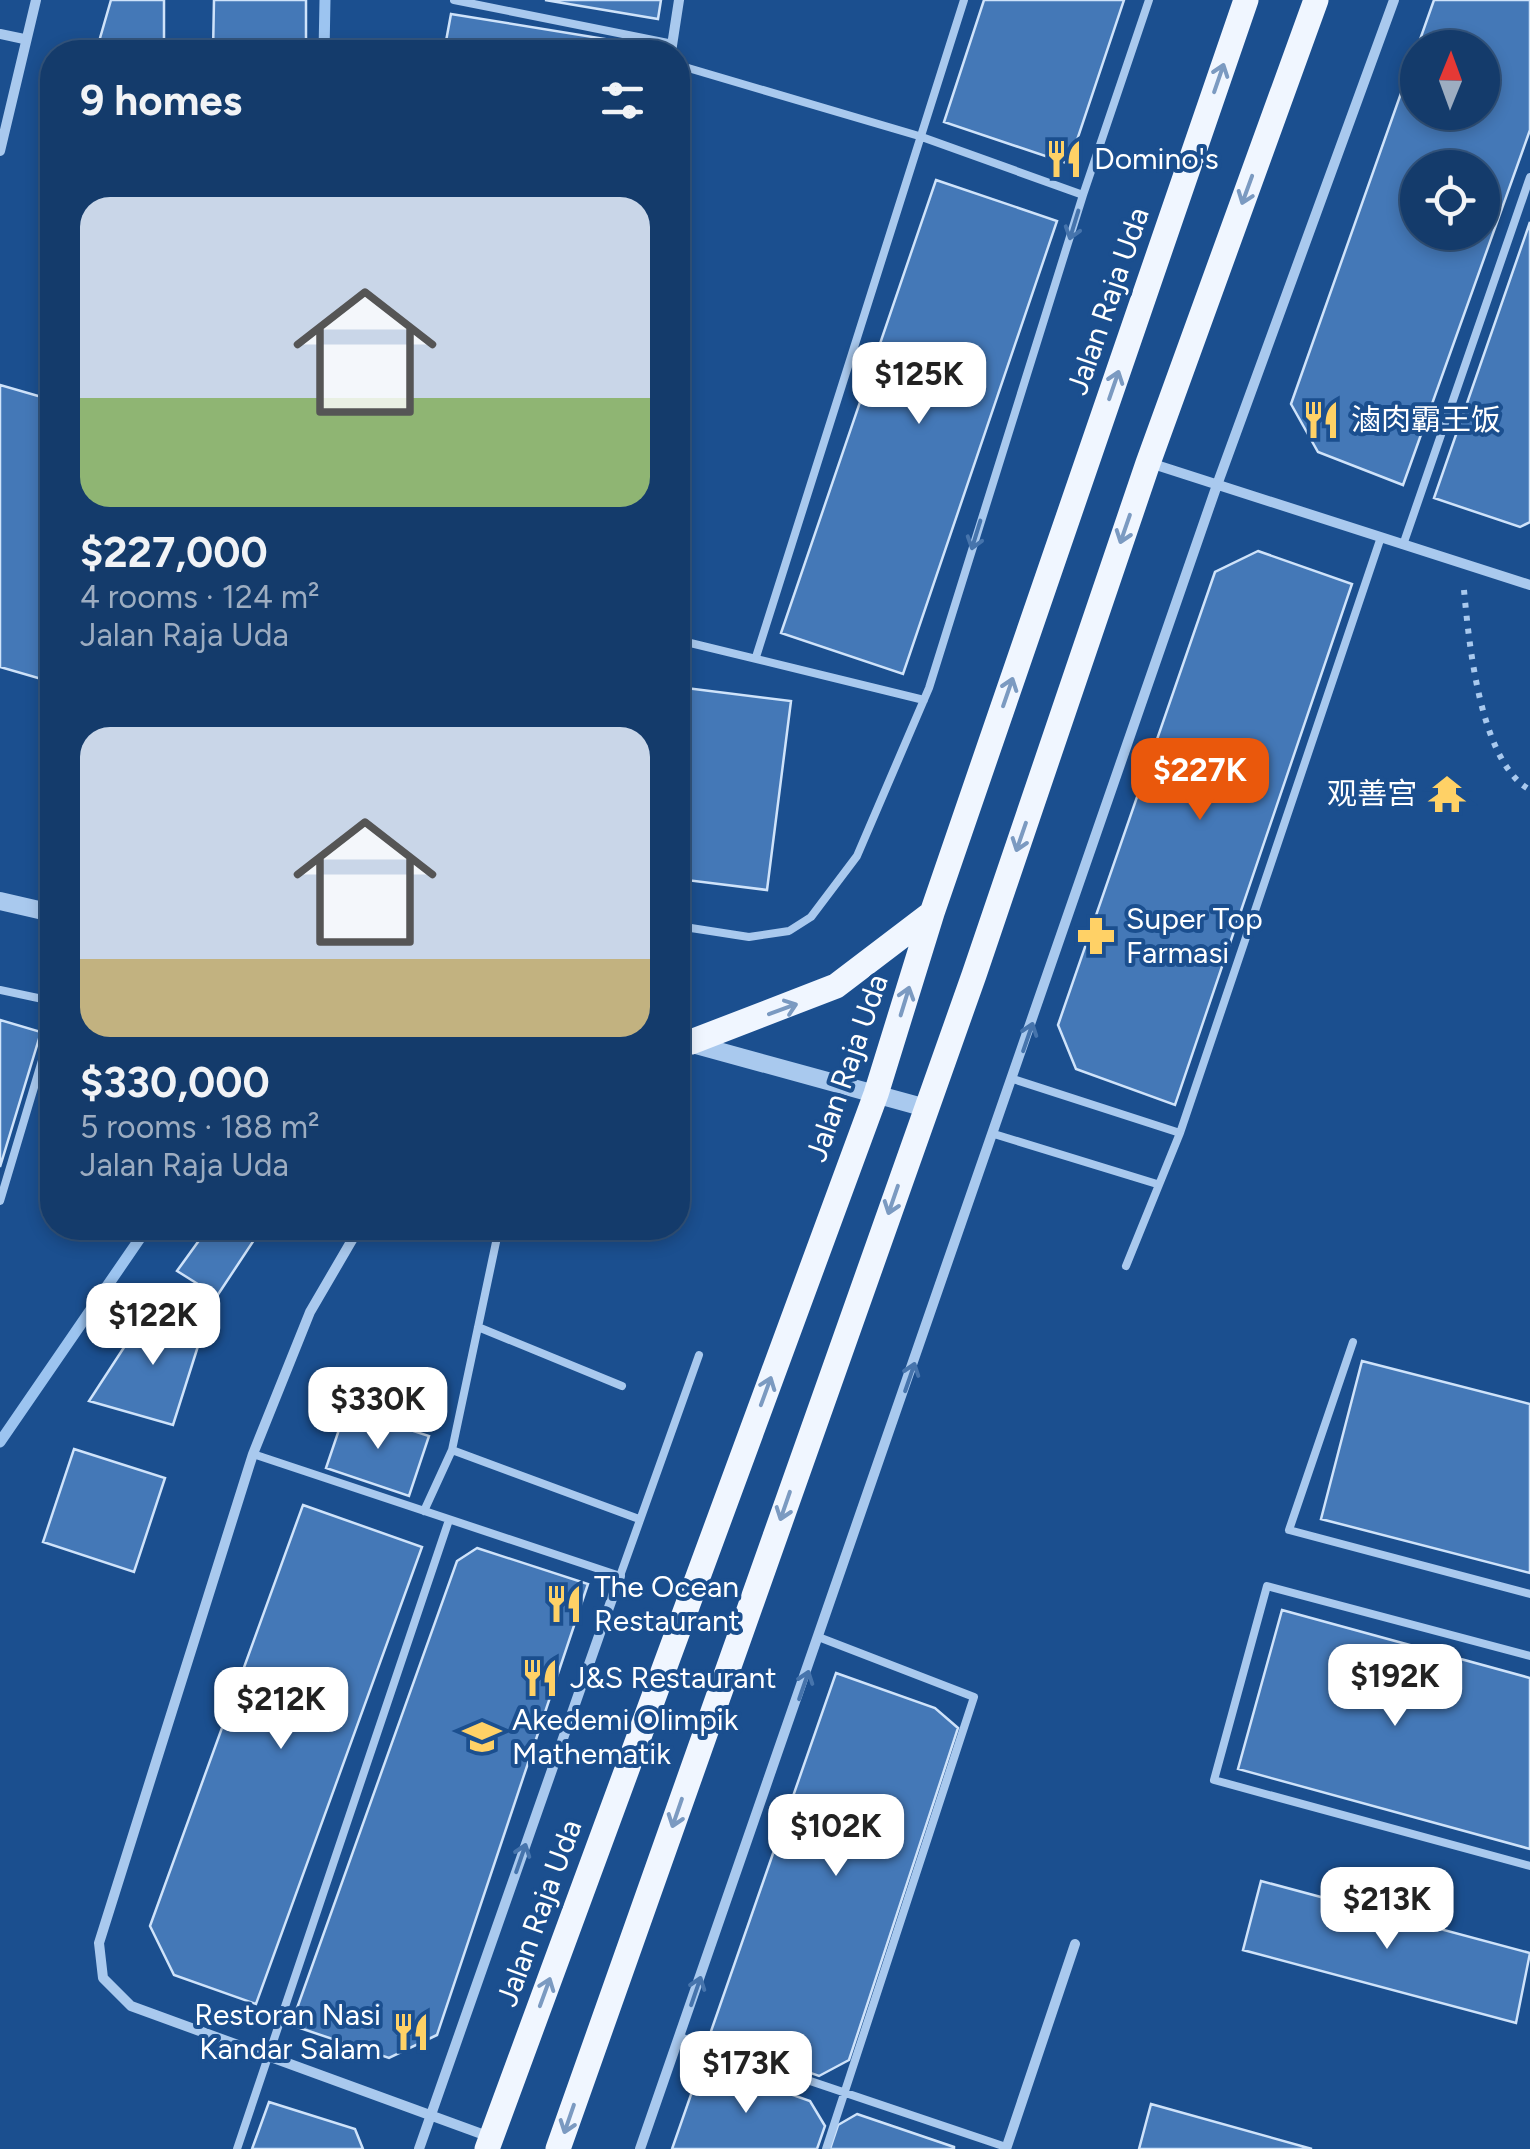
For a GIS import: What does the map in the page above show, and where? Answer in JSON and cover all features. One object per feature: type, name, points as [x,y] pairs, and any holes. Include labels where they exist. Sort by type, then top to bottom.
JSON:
[{"type":"main road","name":"Jalan Raja Uda","points":[[489,2143],[876,1094],[932,913],[1246,0]]},
{"type":"main road","points":[[558,2149],[926,1108],[1148,463],[1316,0]]},
{"type":"main road","points":[[690,1039],[836,986],[932,913]]},
{"type":"street","points":[[0,152],[36,0]]},
{"type":"street","points":[[673,40],[679,0]]},
{"type":"street","points":[[640,2149],[821,1638],[1217,485],[1394,0]]},
{"type":"street","points":[[0,34],[24,40]]},
{"type":"street","points":[[1148,463],[1530,585]]},
{"type":"street","points":[[0,902],[40,910]]},
{"type":"street","points":[[690,1043],[926,1108]]},
{"type":"street","points":[[352,1240],[310,1312],[254,1454],[99,1943],[104,1978],[131,2006],[430,2116],[489,2143]]},
{"type":"street","points":[[418,2149],[620,1576]]},
{"type":"street","points":[[1006,2148],[1076,1944]]},
{"type":"lane","points":[[454,0],[636,40]]},
{"type":"lane","points":[[756,657],[964,0]]},
{"type":"lane","points":[[690,928],[749,936],[789,931],[811,917],[857,856],[924,700],[1083,194],[1150,0]]},
{"type":"lane","points":[[690,68],[919,136],[1083,194]]},
{"type":"lane","points":[[1403,545],[1530,177]]},
{"type":"lane","points":[[1126,1266],[1180,1133],[1380,538]]},
{"type":"lane","points":[[690,643],[924,700]]},
{"type":"lane","points":[[0,990],[40,998]]},
{"type":"lane","points":[[0,1201],[40,1069]]},
{"type":"lane","points":[[1013,1079],[1180,1133]]},
{"type":"lane","points":[[994,1134],[1157,1184]]},
{"type":"lane","points":[[424,1511],[452,1450],[497,1240]]},
{"type":"lane","points":[[478,1327],[622,1386]]},
{"type":"lane","points":[[1354,1342],[1289,1530],[1530,1594]]},
{"type":"lane","points":[[254,1454],[620,1576],[699,1355]]},
{"type":"lane","points":[[452,1450],[639,1519]]},
{"type":"lane","points":[[237,2149],[449,1520]]},
{"type":"lane","points":[[1530,1656],[1268,1586],[1214,1780],[1530,1866]]},
{"type":"lane","points":[[821,1638],[974,1697],[826,2149]]},
{"type":"lane","points":[[680,2038],[1006,2148]]},
{"type":"path","points":[[1461,564],[1474,686],[1513,781],[1530,790]]},
{"type":"building","points":[[111,0],[164,0],[164,40],[99,40]]},
{"type":"building","points":[[214,0],[306,0],[306,40],[213,40]]},
{"type":"building","points":[[545,0],[661,0],[658,19]]},
{"type":"building","points":[[984,0],[1124,0],[1069,164],[944,122]]},
{"type":"building","points":[[1434,0],[1530,0],[1530,130],[1500,214],[1500,150],[1400,150],[1400,250],[1487,250],[1403,485],[1318,452],[1291,404],[1400,96],[1400,130],[1500,130],[1500,30],[1423,30]]},
{"type":"building","points":[[451,14],[611,40],[446,40]]},
{"type":"building","points":[[936,180],[1057,221],[903,674],[781,633]]},
{"type":"building","points":[[1530,222],[1530,522],[1520,527],[1434,498]]},
{"type":"building","points":[[0,385],[40,397],[40,679],[0,667]]},
{"type":"building","points":[[1258,551],[1352,584],[1175,1105],[1076,1069],[1058,1025],[1215,572]]},
{"type":"building","points":[[690,688],[791,701],[767,890],[690,880]]},
{"type":"building","points":[[0,1020],[40,1032],[40,1035],[0,1167]]},
{"type":"building","points":[[199,1240],[254,1240],[217,1296],[177,1271]]},
{"type":"building","points":[[149,1309],[205,1324],[173,1425],[89,1401]]},
{"type":"building","points":[[1362,1361],[1530,1404],[1530,1573],[1321,1519]]},
{"type":"building","points":[[346,1409],[429,1436],[409,1496],[326,1468]]},
{"type":"building","points":[[74,1449],[165,1478],[134,1572],[43,1542]]},
{"type":"building","points":[[303,1505],[422,1547],[256,2004],[174,1975],[150,1926]]},
{"type":"building","points":[[477,1548],[588,1584],[437,2035],[389,2058],[291,2025],[457,1561]]},
{"type":"building","points":[[1282,1610],[1530,1678],[1530,1849],[1238,1769]]},
{"type":"building","points":[[836,1673],[935,1708],[958,1728],[849,2060],[819,2076],[709,2037]]},
{"type":"building","points":[[1261,1881],[1530,1953],[1516,2023],[1243,1950]]},
{"type":"building","points":[[702,2063],[810,2101],[825,2126],[817,2149],[672,2149]]},
{"type":"building","points":[[269,2102],[355,2129],[363,2149],[252,2149]]},
{"type":"building","points":[[1151,2104],[1312,2149],[1139,2149]]},
{"type":"building","points":[[857,2114],[954,2149],[830,2149],[838,2125]]},
{"type":"waterway","points":[[324,40],[325,0]]},
{"type":"waterway","points":[[0,1442],[139,1240]]},
{"type":"place","name":"Domino's","points":[[1064,159]]},
{"type":"place","name":"滷肉霸王饭","points":[[1321,420]]},
{"type":"place","name":"观善宫","points":[[1447,794]]},
{"type":"place","name":"Super Top Farmasi","points":[[1096,936]]},
{"type":"place","name":"The Ocean Restaurant","points":[[564,1604]]},
{"type":"place","name":"J&S Restaurant","points":[[540,1678]]},
{"type":"place","name":"Akedemi Olimpik Mathematik","points":[[482,1737]]},
{"type":"place","name":"Restoran Nasi Kandar Salam","points":[[411,2032]]}]
